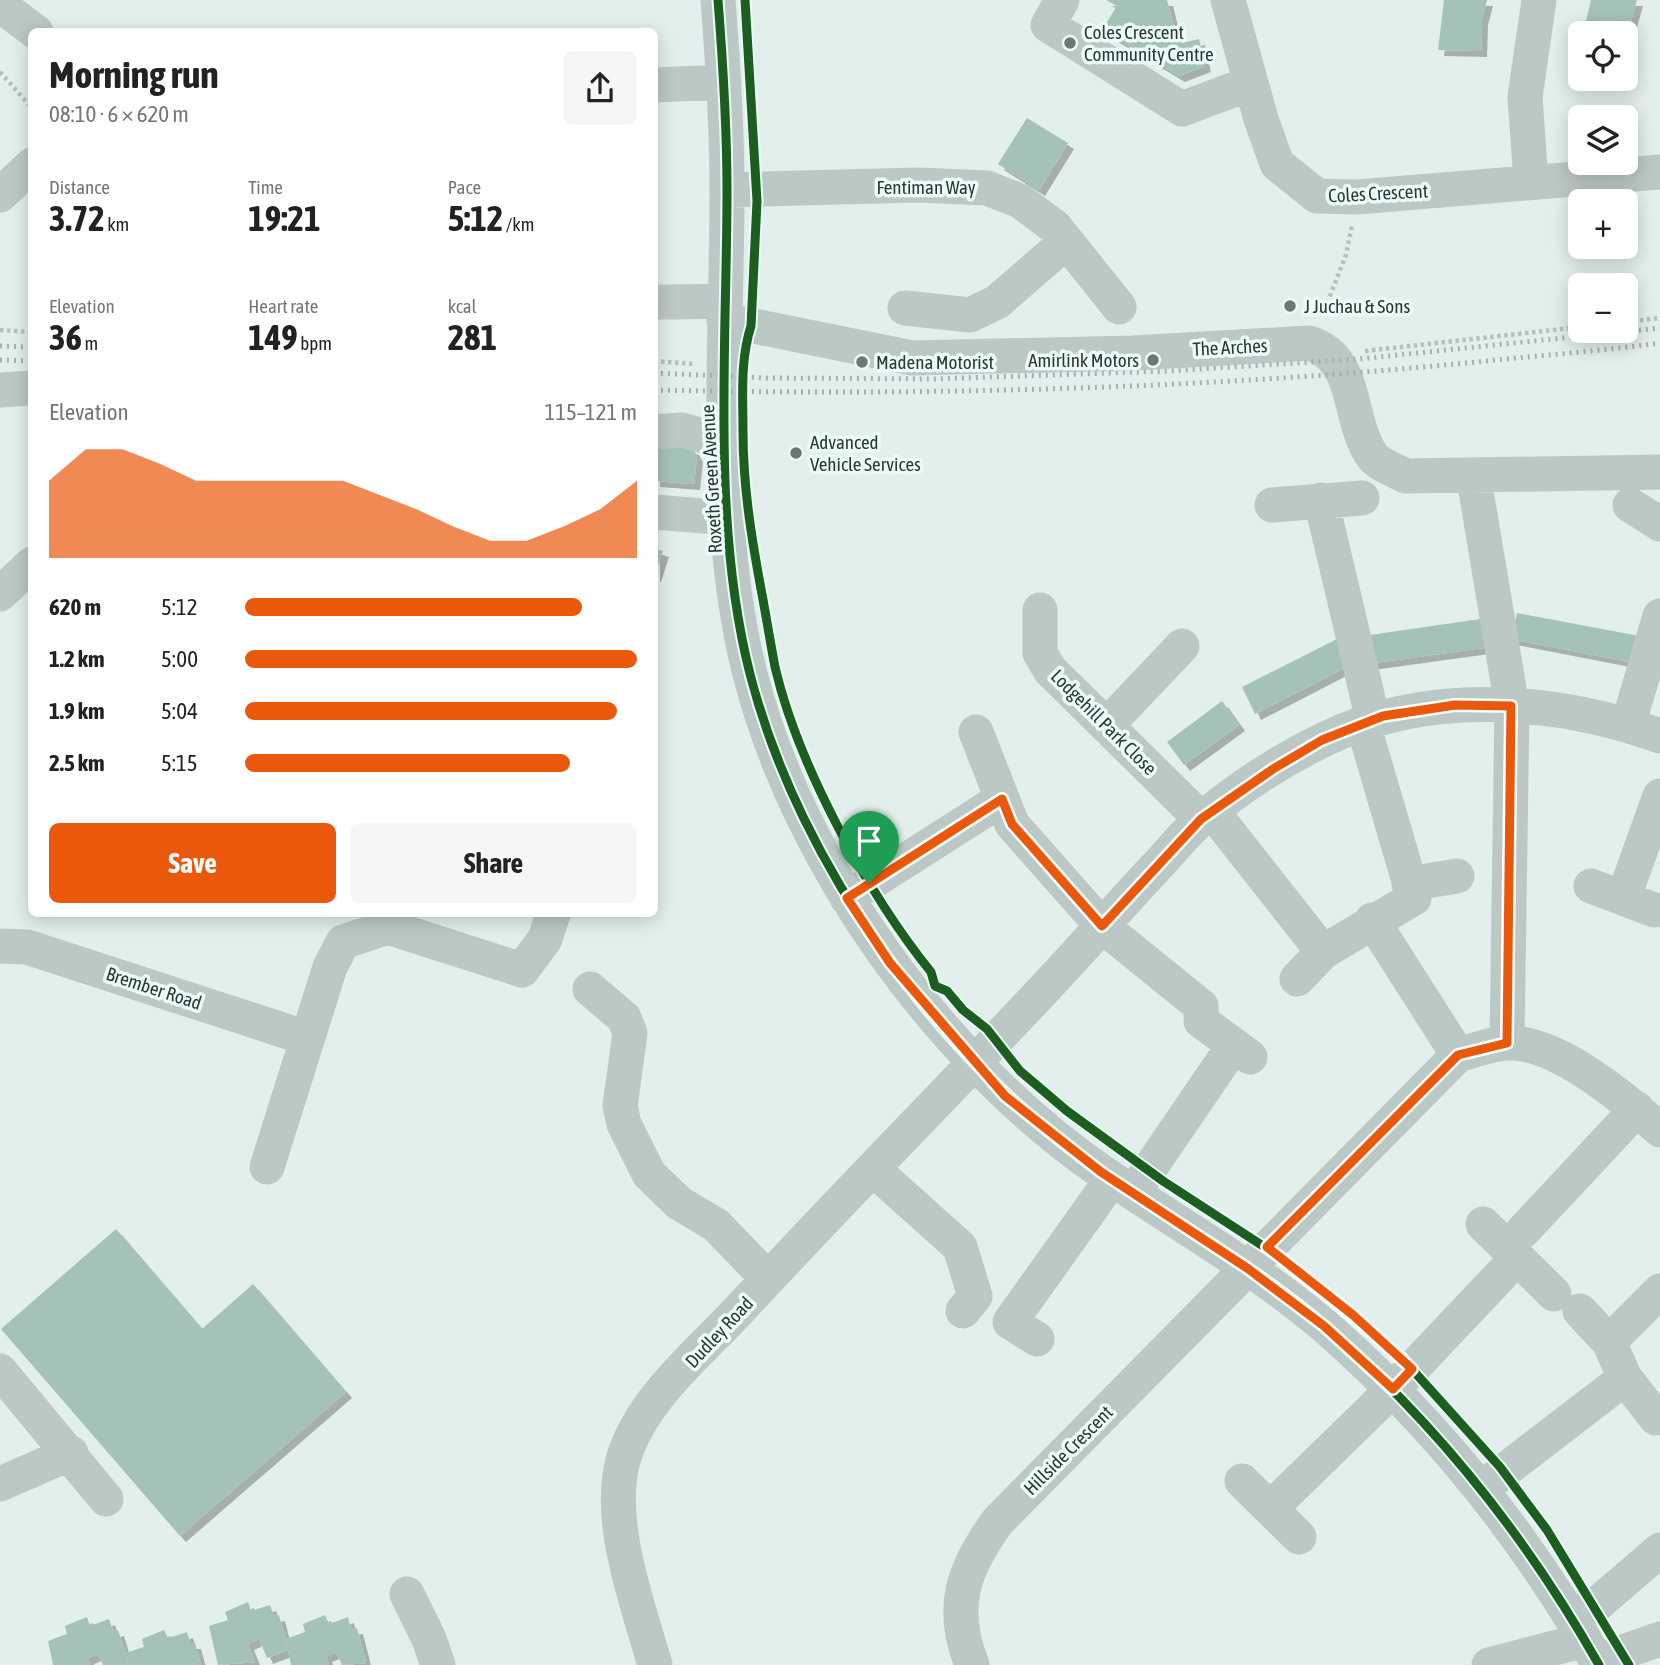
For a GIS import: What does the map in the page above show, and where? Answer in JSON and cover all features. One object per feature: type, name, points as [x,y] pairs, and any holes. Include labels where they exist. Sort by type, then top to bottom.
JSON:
[{"type":"street","name":"Roxeth Green Avenue","points":[[719,0],[727,190],[725,442],[733,573],[750,673],[783,770],[847,898],[890,963],[1005,1096],[1123,1186],[1247,1268],[1324,1326],[1393,1389],[1482,1488],[1525,1547],[1588,1646]]},
{"type":"street","points":[[1062,0],[1048,25],[1182,109],[1251,83]]},
{"type":"street","name":"Coles Crescent","points":[[1228,0],[1277,164],[1317,196],[1357,197],[1660,172]]},
{"type":"street","points":[[1531,181],[1525,97],[1539,0]]},
{"type":"street","points":[[4,4],[31,28]]},
{"type":"street","points":[[658,85],[724,82]]},
{"type":"street","points":[[0,195],[28,169]]},
{"type":"street","name":"Fentiman Way","points":[[727,190],[918,186],[987,188],[1020,201],[1055,228],[1119,306]]},
{"type":"street","points":[[905,308],[970,315],[997,302],[1066,242]]},
{"type":"street","name":"The Arches","points":[[676,302],[724,310],[912,358],[1320,349]]},
{"type":"street","points":[[1320,349],[1351,386],[1356,424],[1374,459],[1406,476],[1660,472]]},
{"type":"street","points":[[0,390],[28,388]]},
{"type":"street","points":[[658,432],[682,430],[725,442]]},
{"type":"street","points":[[1419,495],[1575,485]]},
{"type":"street","points":[[1476,491],[1511,706],[1507,1043]]},
{"type":"street","points":[[1272,505],[1362,498]]},
{"type":"street","points":[[1297,979],[1323,952],[1372,920],[1413,898],[1368,722],[1321,500]]},
{"type":"street","points":[[1630,505],[1660,524]]},
{"type":"street","points":[[658,512],[729,518]]},
{"type":"street","points":[[0,594],[28,568]]},
{"type":"street","name":"Lodgehill Park Close","points":[[1040,610],[1040,653],[1050,670],[1207,815],[1323,952]]},
{"type":"street","points":[[1644,731],[1660,616]]},
{"type":"street","points":[[1108,724],[1182,646]]},
{"type":"street","name":"Dudley Road","points":[[655,1665],[621,1530],[618,1496],[623,1460],[636,1427],[654,1402],[768,1279],[1207,815],[1303,752],[1368,722],[1455,705],[1534,707],[1644,731]]},
{"type":"street","points":[[976,732],[1012,824],[1102,926],[1201,1006],[1201,1021],[1242,1051],[1123,1186],[1010,1322],[1037,1339]]},
{"type":"street","points":[[1591,886],[1639,903],[1660,796]]},
{"type":"street","points":[[847,898],[1002,799]]},
{"type":"street","points":[[1409,884],[1457,876]]},
{"type":"street","points":[[267,1167],[330,967],[342,942],[388,928],[522,970],[545,939],[552,917]]},
{"type":"street","points":[[1271,1508],[1393,1389],[1520,1245],[1648,1119],[1573,1065],[1541,1050],[1507,1043],[1458,1055],[1372,920]]},
{"type":"street","name":"Brember Road","points":[[0,946],[27,947],[307,1038]]},
{"type":"street","points":[[590,989],[624,1018],[630,1033],[620,1106],[624,1124],[649,1174],[662,1190],[679,1203],[716,1225],[768,1279]]},
{"type":"street","name":"Hillside Crescent","points":[[972,1665],[963,1641],[959,1612],[963,1587],[973,1556],[998,1521],[1458,1055]]},
{"type":"street","points":[[873,1169],[960,1247],[975,1296],[963,1311]]},
{"type":"street","points":[[1483,1224],[1520,1245],[1567,1303],[1609,1342],[1625,1378],[1656,1418]]},
{"type":"street","points":[[1609,1342],[1660,1291]]},
{"type":"street","points":[[0,1371],[13,1406],[71,1453],[106,1499]]},
{"type":"street","points":[[1482,1488],[1625,1378]]},
{"type":"street","points":[[0,1484],[71,1453]]},
{"type":"street","points":[[1242,1481],[1299,1537]]},
{"type":"street","points":[[1588,1646],[1595,1606],[1660,1550]]},
{"type":"street","points":[[407,1594],[429,1639],[438,1665]]},
{"type":"street","points":[[1489,1665],[1588,1646],[1660,1639]]},
{"type":"path","points":[[0,72],[28,104]]},
{"type":"path","points":[[1357,197],[1346,255],[1320,349],[1568,328]]},
{"type":"path","points":[[1638,321],[1660,318]]},
{"type":"path","points":[[0,330],[28,332]]},
{"type":"path","points":[[658,362],[710,365]]},
{"type":"building","points":[[1106,0],[1167,0],[1178,44],[1199,39],[1205,66],[1179,76],[1102,30],[1117,6]]},
{"type":"building","points":[[1444,0],[1487,0],[1482,19],[1481,51],[1438,50]]},
{"type":"building","points":[[1591,0],[1637,0],[1631,21],[1586,21]]},
{"type":"building","points":[[1027,118],[1068,143],[1039,190],[998,164]]},
{"type":"building","points":[[684,445],[693,449],[697,456],[694,484],[658,481],[658,446]]},
{"type":"building","points":[[658,549],[663,551],[658,567]]},
{"type":"building","points":[[1517,613],[1645,637],[1640,664],[1511,639]]},
{"type":"building","points":[[1494,617],[1498,646],[1367,664],[1363,636]]},
{"type":"building","points":[[1341,637],[1354,663],[1255,714],[1242,687]]},
{"type":"building","points":[[1222,701],[1239,725],[1184,765],[1167,742]]},
{"type":"building","points":[[116,1229],[202,1329],[253,1284],[346,1392],[180,1536],[1,1329]]},
{"type":"building","points":[[248,1602],[251,1611],[270,1605],[274,1616],[279,1615],[288,1650],[267,1658],[259,1639],[248,1644],[255,1662],[218,1665],[209,1626],[228,1620],[225,1612]]},
{"type":"building","points":[[325,1615],[329,1624],[348,1617],[351,1629],[357,1628],[366,1663],[342,1665],[336,1652],[326,1656],[329,1665],[291,1665],[286,1639],[305,1632],[303,1624]]},
{"type":"building","points":[[87,1617],[90,1626],[109,1619],[113,1631],[118,1630],[125,1653],[144,1647],[142,1639],[164,1630],[168,1638],[187,1632],[190,1643],[195,1643],[201,1665],[129,1665],[126,1657],[128,1665],[103,1665],[98,1654],[88,1658],[90,1665],[53,1665],[48,1641],[67,1634],[65,1626]]},
{"type":"tunnel","points":[[658,302],[676,302]]},
{"type":"railway","points":[[658,373],[766,378],[934,379],[1169,371],[1359,359],[1660,328]]},
{"type":"railway","points":[[658,390],[966,391],[1174,384],[1382,371],[1660,343]]},
{"type":"railway","points":[[0,346],[28,347]]},
{"type":"railway","points":[[0,360],[28,361]]},
{"type":"cycle path","points":[[718,0],[727,167],[724,434],[730,556],[738,616],[750,674],[773,746],[803,817],[841,887],[885,954],[934,1017],[988,1076],[1045,1128],[1105,1174],[1275,1287],[1328,1329],[1368,1366],[1443,1444],[1478,1486],[1542,1573],[1599,1665]]},
{"type":"cycle path","points":[[745,0],[757,201],[751,326],[743,378],[743,451],[748,510],[775,667],[800,745],[838,827],[883,905],[931,972],[935,986],[947,991],[963,1010],[987,1029],[1020,1071],[1067,1111],[1163,1181],[1280,1257],[1401,1357],[1500,1467],[1547,1530],[1629,1665]]},
{"type":"place","name":"Coles Crescent Community Centre","points":[[1070,43]]},
{"type":"place","name":"J Juchau & Sons","points":[[1290,306]]},
{"type":"place","name":"Amirlink Motors","points":[[1153,360]]},
{"type":"place","name":"Madena Motorist","points":[[862,362]]},
{"type":"place","name":"Advanced Vehicle Services","points":[[796,453]]},
{"type":"route","points":[[1455,705],[1511,706],[1507,1043],[1458,1055],[1267,1247],[1353,1315],[1412,1369],[1393,1389],[1324,1326],[1247,1268],[1101,1172],[1005,1096],[890,963],[861,923],[847,898],[869,883],[1002,799],[1012,824],[1102,926],[1201,819],[1273,769],[1322,740],[1383,716],[1455,705]]}]
